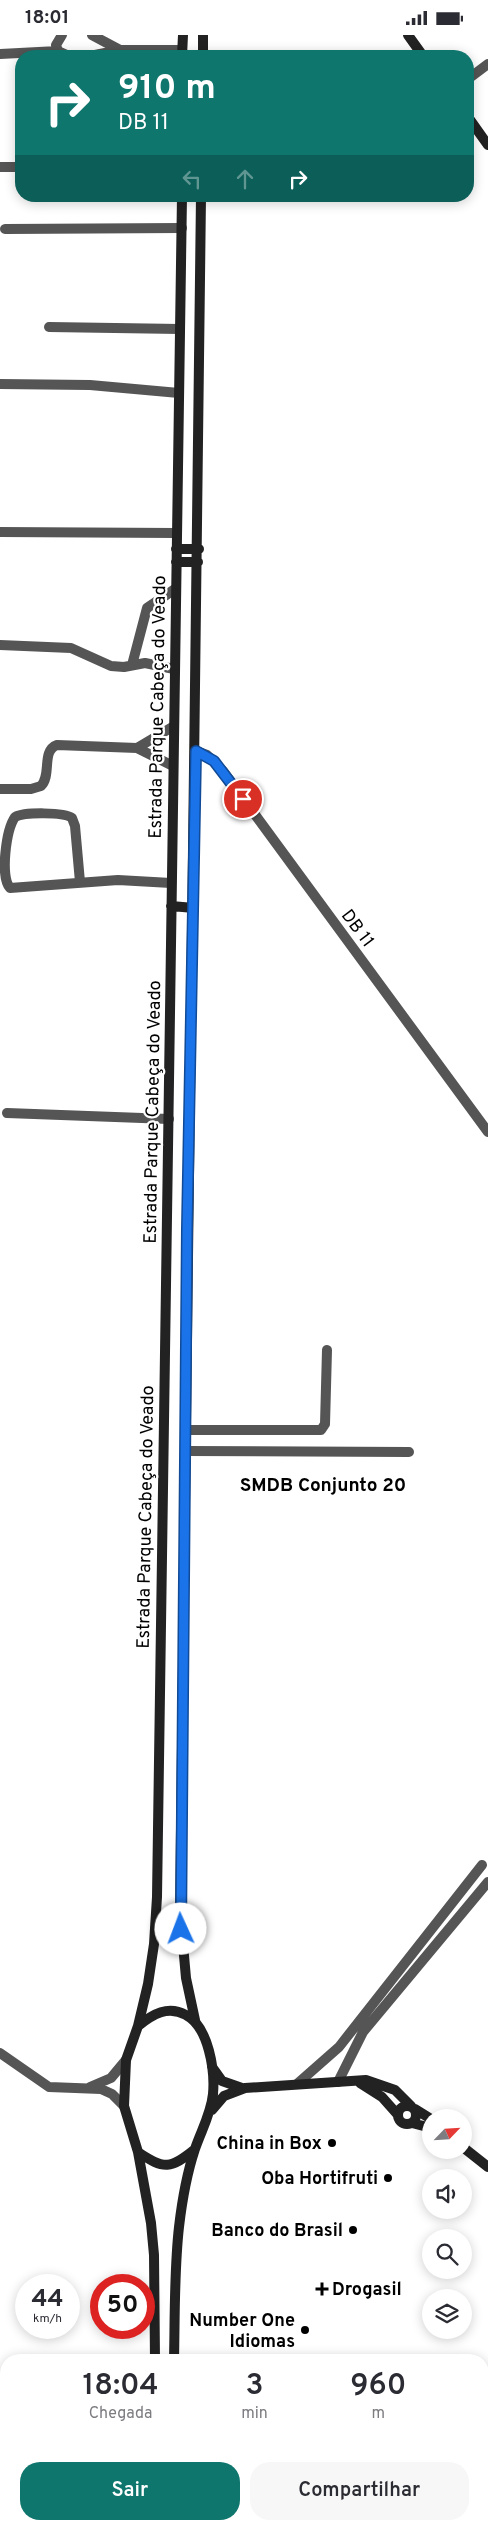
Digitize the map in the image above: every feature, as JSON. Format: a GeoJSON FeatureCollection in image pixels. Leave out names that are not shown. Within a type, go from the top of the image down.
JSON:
{"type":"FeatureCollection","features":[{"type":"Feature","properties":{"kind":"main road"},"geometry":{"type":"LineString","coordinates":[[182,50],[183,35]]}},
{"type":"Feature","properties":{"kind":"main road"},"geometry":{"type":"LineString","coordinates":[[203,35],[203,50]]}},
{"type":"Feature","properties":{"kind":"main road"},"geometry":{"type":"LineString","coordinates":[[408,35],[419,50]]}},
{"type":"Feature","properties":{"kind":"main road"},"geometry":{"type":"LineString","coordinates":[[474,125],[488,145]]}},
{"type":"Feature","properties":{"kind":"main road","name":"Estrada Parque Cabeça do Veado"},"geometry":{"type":"LineString","coordinates":[[138,2026],[154,1943],[157,1897],[170,906],[182,202]]}},
{"type":"Feature","properties":{"kind":"main road","name":"Estrada Parque Cabeça do Veado"},"geometry":{"type":"LineString","coordinates":[[195,2020],[185,1970],[180,1911],[187,1229],[199,549],[201,202]]}},
{"type":"Feature","properties":{"kind":"main road"},"geometry":{"type":"LineString","coordinates":[[176,549],[199,549]]}},
{"type":"Feature","properties":{"kind":"main road"},"geometry":{"type":"LineString","coordinates":[[176,562],[198,562]]}},
{"type":"Feature","properties":{"kind":"main road"},"geometry":{"type":"LineString","coordinates":[[170,906],[194,908]]}},
{"type":"Feature","properties":{"kind":"main road"},"geometry":{"type":"LineString","coordinates":[[155,2354],[154,2255],[151,2223],[138,2152],[124,2106],[126,2060],[138,2026],[159,2012],[170,2010],[181,2012],[195,2020],[202,2033],[212,2066],[213,2095],[208,2115],[195,2149],[182,2208],[177,2245],[174,2354]]}},
{"type":"Feature","properties":{"kind":"main road"},"geometry":{"type":"LineString","coordinates":[[212,2066],[222,2081],[233,2086],[245,2088],[366,2080],[386,2085],[402,2096],[413,2108],[417,2115],[412,2123]]}},
{"type":"Feature","properties":{"kind":"main road"},"geometry":{"type":"LineString","coordinates":[[354,2081],[374,2090],[404,2123],[422,2126]]}},
{"type":"Feature","properties":{"kind":"main road"},"geometry":{"type":"LineString","coordinates":[[208,2115],[224,2096],[245,2088]]}},
{"type":"Feature","properties":{"kind":"main road"},"geometry":{"type":"LineString","coordinates":[[398,2115],[402,2107],[413,2108],[422,2114]]}},
{"type":"Feature","properties":{"kind":"main road"},"geometry":{"type":"LineString","coordinates":[[138,2152],[159,2165],[167,2166],[175,2164],[195,2149]]}},
{"type":"Feature","properties":{"kind":"main road"},"geometry":{"type":"LineString","coordinates":[[472,2154],[488,2167]]}},
{"type":"Feature","properties":{"kind":"street"},"geometry":{"type":"LineString","coordinates":[[58,50],[56,45],[62,35]]}},
{"type":"Feature","properties":{"kind":"street"},"geometry":{"type":"LineString","coordinates":[[92,35],[120,50]]}},
{"type":"Feature","properties":{"kind":"street"},"geometry":{"type":"LineString","coordinates":[[0,54],[15,53]]}},
{"type":"Feature","properties":{"kind":"street"},"geometry":{"type":"LineString","coordinates":[[474,74],[488,64]]}},
{"type":"Feature","properties":{"kind":"street"},"geometry":{"type":"LineString","coordinates":[[0,167],[15,167]]}},
{"type":"Feature","properties":{"kind":"street"},"geometry":{"type":"LineString","coordinates":[[4,229],[182,228]]}},
{"type":"Feature","properties":{"kind":"street"},"geometry":{"type":"LineString","coordinates":[[49,327],[180,329]]}},
{"type":"Feature","properties":{"kind":"street"},"geometry":{"type":"LineString","coordinates":[[0,384],[90,385],[179,393]]}},
{"type":"Feature","properties":{"kind":"street"},"geometry":{"type":"LineString","coordinates":[[0,532],[176,533]]}},
{"type":"Feature","properties":{"kind":"street"},"geometry":{"type":"LineString","coordinates":[[132,665],[147,607],[175,589]]}},
{"type":"Feature","properties":{"kind":"street"},"geometry":{"type":"LineString","coordinates":[[0,645],[70,648],[111,666],[151,663],[174,669]]}},
{"type":"Feature","properties":{"kind":"street"},"geometry":{"type":"LineString","coordinates":[[137,748],[174,726]]}},
{"type":"Feature","properties":{"kind":"street"},"geometry":{"type":"LineString","coordinates":[[0,789],[31,789],[41,786],[46,777],[48,753],[57,745],[137,748],[173,766]]}},
{"type":"Feature","properties":{"kind":"street","name":"DB 11"},"geometry":{"type":"LineString","coordinates":[[196,751],[206,755],[223,771],[488,1132]]}},
{"type":"Feature","properties":{"kind":"street"},"geometry":{"type":"LineString","coordinates":[[80,882],[72,818],[65,814],[25,814],[15,817],[10,827],[4,856],[3,874],[6,885],[15,889],[118,880],[171,883]]}},
{"type":"Feature","properties":{"kind":"street"},"geometry":{"type":"LineString","coordinates":[[7,1113],[168,1119]]}},
{"type":"Feature","properties":{"kind":"street"},"geometry":{"type":"LineString","coordinates":[[185,1430],[321,1430],[325,1424],[327,1350]]}},
{"type":"Feature","properties":{"kind":"street"},"geometry":{"type":"LineString","coordinates":[[185,1451],[409,1452]]}},
{"type":"Feature","properties":{"kind":"street"},"geometry":{"type":"LineString","coordinates":[[297,2084],[339,2047],[482,1865]]}},
{"type":"Feature","properties":{"kind":"street"},"geometry":{"type":"LineString","coordinates":[[338,2081],[363,2032],[486,1886]]}},
{"type":"Feature","properties":{"kind":"street"},"geometry":{"type":"LineString","coordinates":[[0,2053],[49,2087],[89,2087],[112,2094],[124,2106]]}},
{"type":"Feature","properties":{"kind":"street"},"geometry":{"type":"LineString","coordinates":[[89,2087],[111,2078],[126,2060]]}},
{"type":"Feature","properties":{"kind":"place","name":"China in Box"},"geometry":{"type":"Point","coordinates":[332,2143]}},
{"type":"Feature","properties":{"kind":"place","name":"Oba Hortifruti"},"geometry":{"type":"Point","coordinates":[388,2178]}},
{"type":"Feature","properties":{"kind":"place","name":"Banco do Brasil"},"geometry":{"type":"Point","coordinates":[353,2230]}},
{"type":"Feature","properties":{"kind":"place","name":"Drogasil"},"geometry":{"type":"Point","coordinates":[322,2289]}},
{"type":"Feature","properties":{"kind":"place","name":"Number One Idiomas"},"geometry":{"type":"Point","coordinates":[305,2330]}},
{"type":"Feature","properties":{"kind":"district","name":"SMDB Conjunto 20"},"geometry":{"type":"Point","coordinates":[323,1484]}},
{"type":"Feature","properties":{"kind":"route"},"geometry":{"type":"LineString","coordinates":[[181,1929],[187,1229],[196,751],[214,761],[243,799]]}}]}
